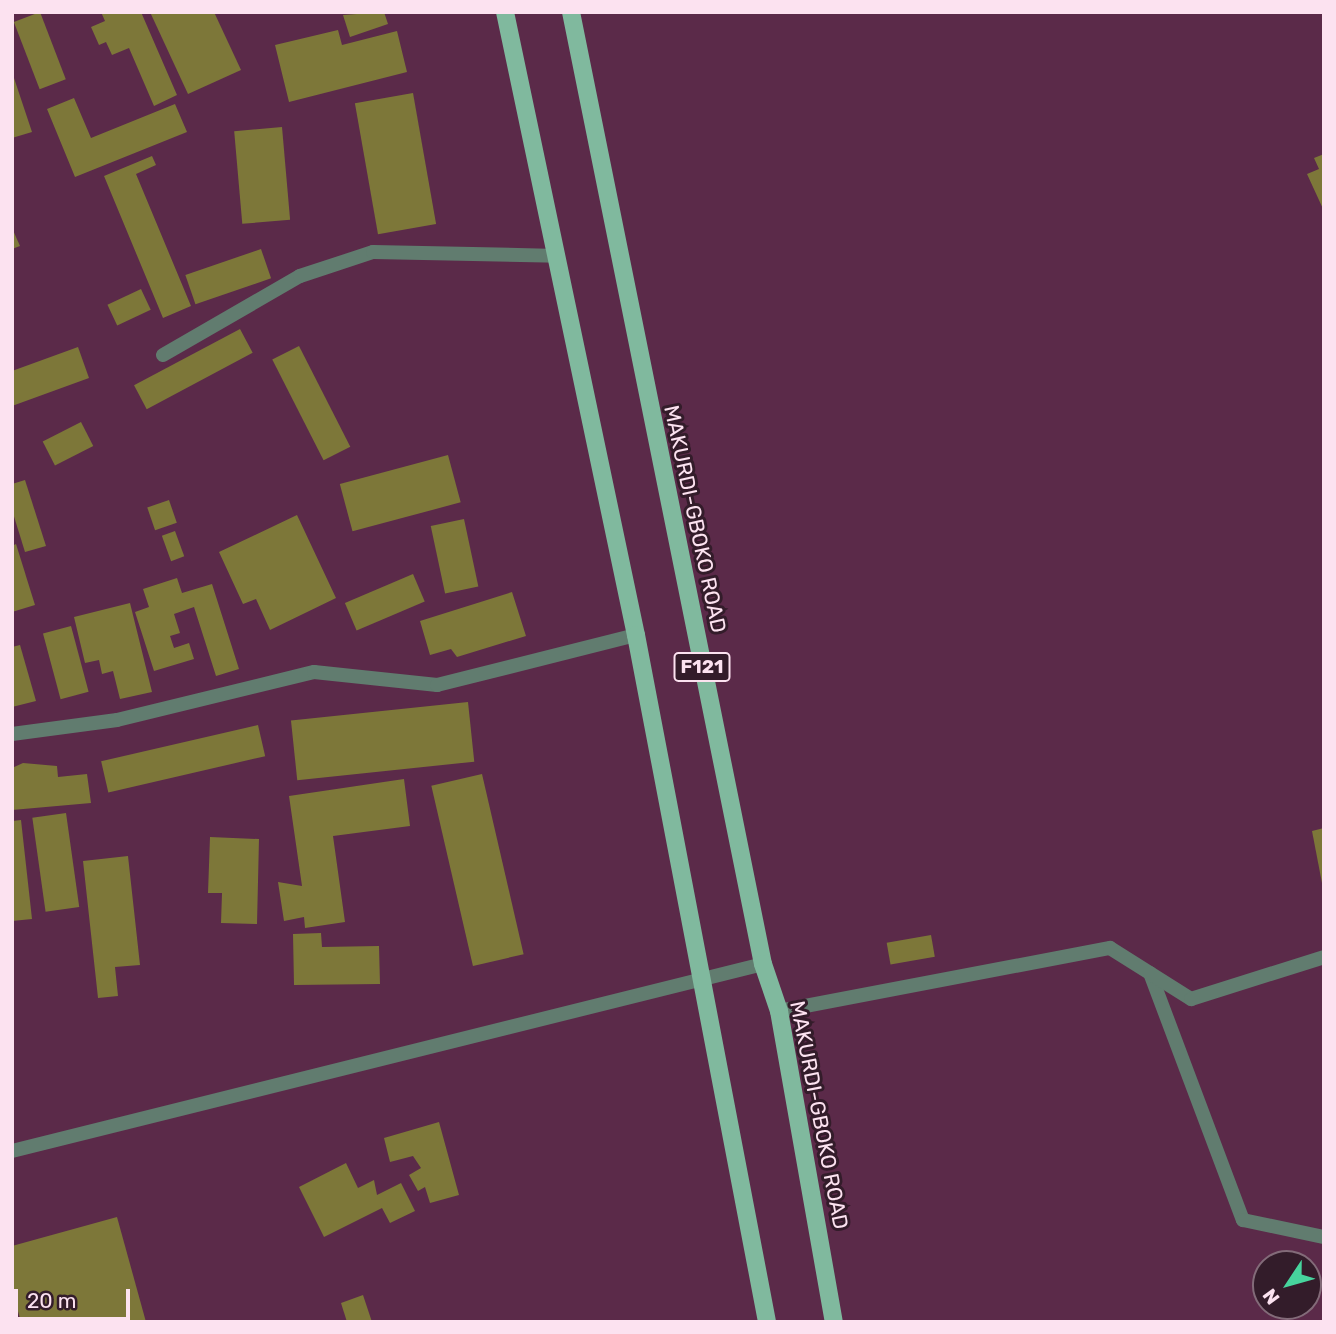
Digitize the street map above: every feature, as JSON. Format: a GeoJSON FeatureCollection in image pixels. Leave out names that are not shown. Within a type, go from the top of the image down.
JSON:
{"type":"FeatureCollection","features":[{"type":"Feature","properties":{"kind":"main road","name":"F121"},"geometry":{"type":"LineString","coordinates":[[505,12],[636,635],[697,976],[767,1322]]}},
{"type":"Feature","properties":{"kind":"main road","name":"MAKURDI-GBOKO ROAD"},"geometry":{"type":"LineString","coordinates":[[571,12],[763,964],[779,1011],[834,1322]]}},
{"type":"Feature","properties":{"kind":"street"},"geometry":{"type":"LineString","coordinates":[[163,355],[300,276],[373,252],[432,248],[558,256]]}},
{"type":"Feature","properties":{"kind":"street"},"geometry":{"type":"LineString","coordinates":[[12,734],[117,720],[314,672],[437,685],[636,635]]}},
{"type":"Feature","properties":{"kind":"street"},"geometry":{"type":"LineString","coordinates":[[779,1011],[1110,948],[1191,999],[1324,957]]}},
{"type":"Feature","properties":{"kind":"street"},"geometry":{"type":"LineString","coordinates":[[12,1151],[697,976],[763,964]]}},
{"type":"Feature","properties":{"kind":"street"},"geometry":{"type":"LineString","coordinates":[[1150,973],[1243,1220],[1324,1237]]}},
{"type":"Feature","properties":{"kind":"building"},"geometry":{"type":"Polygon","coordinates":[[[40,12],[66,79],[40,89],[14,22],[40,12]]]}},
{"type":"Feature","properties":{"kind":"building"},"geometry":{"type":"Polygon","coordinates":[[[101,12],[141,12],[177,95],[154,106],[129,48],[112,55],[106,42],[99,45],[91,27],[105,21],[101,12]]]}},
{"type":"Feature","properties":{"kind":"building"},"geometry":{"type":"Polygon","coordinates":[[[150,12],[214,12],[241,70],[188,94],[150,12]]]}},
{"type":"Feature","properties":{"kind":"building"},"geometry":{"type":"Polygon","coordinates":[[[384,12],[388,24],[350,37],[343,15],[384,12]]]}},
{"type":"Feature","properties":{"kind":"building"},"geometry":{"type":"Polygon","coordinates":[[[338,30],[342,45],[397,31],[407,72],[289,102],[275,45],[338,30]]]}},
{"type":"Feature","properties":{"kind":"building"},"geometry":{"type":"Polygon","coordinates":[[[12,72],[32,132],[12,138],[12,72]]]}},
{"type":"Feature","properties":{"kind":"building"},"geometry":{"type":"Polygon","coordinates":[[[413,93],[436,224],[378,234],[355,103],[413,93]]]}},
{"type":"Feature","properties":{"kind":"building"},"geometry":{"type":"Polygon","coordinates":[[[74,98],[91,138],[175,104],[187,132],[75,177],[47,109],[74,98]]]}},
{"type":"Feature","properties":{"kind":"building"},"geometry":{"type":"Polygon","coordinates":[[[282,127],[290,220],[242,224],[234,131],[282,127]]]}},
{"type":"Feature","properties":{"kind":"building"},"geometry":{"type":"Polygon","coordinates":[[[1324,154],[1324,211],[1307,174],[1319,169],[1314,158],[1324,154]]]}},
{"type":"Feature","properties":{"kind":"building"},"geometry":{"type":"Polygon","coordinates":[[[152,156],[156,165],[136,174],[191,306],[163,318],[104,176],[152,156]]]}},
{"type":"Feature","properties":{"kind":"building"},"geometry":{"type":"Polygon","coordinates":[[[12,228],[20,246],[12,249],[12,228]]]}},
{"type":"Feature","properties":{"kind":"building"},"geometry":{"type":"Polygon","coordinates":[[[261,249],[271,278],[195,304],[185,275],[261,249]]]}},
{"type":"Feature","properties":{"kind":"building"},"geometry":{"type":"Polygon","coordinates":[[[141,289],[151,310],[117,325],[107,305],[141,289]]]}},
{"type":"Feature","properties":{"kind":"building"},"geometry":{"type":"Polygon","coordinates":[[[240,329],[253,353],[147,409],[134,385],[240,329]]]}},
{"type":"Feature","properties":{"kind":"building"},"geometry":{"type":"Polygon","coordinates":[[[299,346],[350,447],[324,460],[272,360],[299,346]]]}},
{"type":"Feature","properties":{"kind":"building"},"geometry":{"type":"Polygon","coordinates":[[[78,347],[89,378],[12,406],[12,371],[78,347]]]}},
{"type":"Feature","properties":{"kind":"building"},"geometry":{"type":"Polygon","coordinates":[[[81,422],[93,446],[55,466],[43,442],[81,422]]]}},
{"type":"Feature","properties":{"kind":"building"},"geometry":{"type":"Polygon","coordinates":[[[448,455],[461,502],[352,531],[340,484],[448,455]]]}},
{"type":"Feature","properties":{"kind":"building"},"geometry":{"type":"Polygon","coordinates":[[[25,480],[46,546],[25,552],[12,510],[12,484],[25,480]]]}},
{"type":"Feature","properties":{"kind":"building"},"geometry":{"type":"Polygon","coordinates":[[[169,500],[177,523],[155,530],[147,507],[169,500]]]}},
{"type":"Feature","properties":{"kind":"building"},"geometry":{"type":"Polygon","coordinates":[[[297,515],[336,598],[270,630],[256,599],[243,604],[219,552],[297,515]]]}},
{"type":"Feature","properties":{"kind":"building"},"geometry":{"type":"Polygon","coordinates":[[[464,519],[478,586],[445,594],[431,526],[464,519]]]}},
{"type":"Feature","properties":{"kind":"building"},"geometry":{"type":"Polygon","coordinates":[[[175,531],[184,556],[171,561],[162,536],[175,531]]]}},
{"type":"Feature","properties":{"kind":"building"},"geometry":{"type":"Polygon","coordinates":[[[16,544],[35,605],[12,612],[12,546],[16,544]]]}},
{"type":"Feature","properties":{"kind":"building"},"geometry":{"type":"Polygon","coordinates":[[[413,574],[425,602],[357,631],[345,603],[413,574]]]}},
{"type":"Feature","properties":{"kind":"building"},"geometry":{"type":"Polygon","coordinates":[[[177,578],[182,593],[212,584],[239,669],[216,676],[194,607],[174,614],[180,633],[170,636],[174,648],[189,643],[194,659],[154,671],[135,612],[149,607],[143,589],[177,578]]]}},
{"type":"Feature","properties":{"kind":"building"},"geometry":{"type":"Polygon","coordinates":[[[512,592],[526,636],[457,657],[451,649],[430,655],[420,621],[512,592]]]}},
{"type":"Feature","properties":{"kind":"building"},"geometry":{"type":"Polygon","coordinates":[[[130,603],[152,692],[120,699],[113,671],[102,674],[99,660],[85,663],[74,617],[130,603]]]}},
{"type":"Feature","properties":{"kind":"building"},"geometry":{"type":"Polygon","coordinates":[[[71,626],[89,692],[61,699],[43,634],[71,626]]]}},
{"type":"Feature","properties":{"kind":"building"},"geometry":{"type":"Polygon","coordinates":[[[20,645],[36,701],[12,707],[12,647],[20,645]]]}},
{"type":"Feature","properties":{"kind":"building"},"geometry":{"type":"Polygon","coordinates":[[[468,702],[474,762],[297,780],[291,721],[468,702]]]}},
{"type":"Feature","properties":{"kind":"building"},"geometry":{"type":"Polygon","coordinates":[[[258,725],[265,756],[108,792],[101,761],[258,725]]]}},
{"type":"Feature","properties":{"kind":"building"},"geometry":{"type":"Polygon","coordinates":[[[23,763],[57,766],[58,777],[87,774],[91,803],[12,810],[12,768],[23,763]]]}},
{"type":"Feature","properties":{"kind":"building"},"geometry":{"type":"Polygon","coordinates":[[[482,774],[524,954],[473,966],[431,786],[482,774]]]}},
{"type":"Feature","properties":{"kind":"building"},"geometry":{"type":"Polygon","coordinates":[[[404,779],[410,826],[333,836],[345,922],[305,928],[304,917],[284,921],[278,882],[302,886],[289,796],[404,779]]]}},
{"type":"Feature","properties":{"kind":"building"},"geometry":{"type":"Polygon","coordinates":[[[66,813],[79,907],[46,912],[32,818],[66,813]]]}},
{"type":"Feature","properties":{"kind":"building"},"geometry":{"type":"Polygon","coordinates":[[[21,820],[32,919],[12,921],[12,821],[21,820]]]}},
{"type":"Feature","properties":{"kind":"building"},"geometry":{"type":"Polygon","coordinates":[[[1324,828],[1324,883],[1322,883],[1312,831],[1324,828]]]}},
{"type":"Feature","properties":{"kind":"building"},"geometry":{"type":"Polygon","coordinates":[[[210,837],[259,839],[257,924],[221,923],[222,893],[208,893],[210,837]]]}},
{"type":"Feature","properties":{"kind":"building"},"geometry":{"type":"Polygon","coordinates":[[[128,856],[140,965],[115,967],[118,996],[98,998],[83,861],[128,856]]]}},
{"type":"Feature","properties":{"kind":"building"},"geometry":{"type":"Polygon","coordinates":[[[321,933],[322,947],[379,946],[380,984],[294,985],[293,934],[321,933]]]}},
{"type":"Feature","properties":{"kind":"building"},"geometry":{"type":"Polygon","coordinates":[[[931,935],[935,957],[891,964],[887,943],[931,935]]]}},
{"type":"Feature","properties":{"kind":"building"},"geometry":{"type":"Polygon","coordinates":[[[439,1122],[459,1195],[430,1203],[425,1187],[418,1191],[409,1175],[421,1168],[413,1156],[390,1162],[384,1138],[439,1122]]]}},
{"type":"Feature","properties":{"kind":"building"},"geometry":{"type":"Polygon","coordinates":[[[346,1163],[358,1188],[374,1180],[377,1195],[401,1183],[415,1211],[390,1223],[382,1208],[324,1237],[299,1187],[346,1163]]]}},
{"type":"Feature","properties":{"kind":"building"},"geometry":{"type":"Polygon","coordinates":[[[117,1217],[146,1322],[21,1322],[12,1290],[12,1246],[117,1217]]]}},
{"type":"Feature","properties":{"kind":"building"},"geometry":{"type":"Polygon","coordinates":[[[363,1295],[372,1322],[347,1322],[341,1303],[363,1295]]]}}]}
